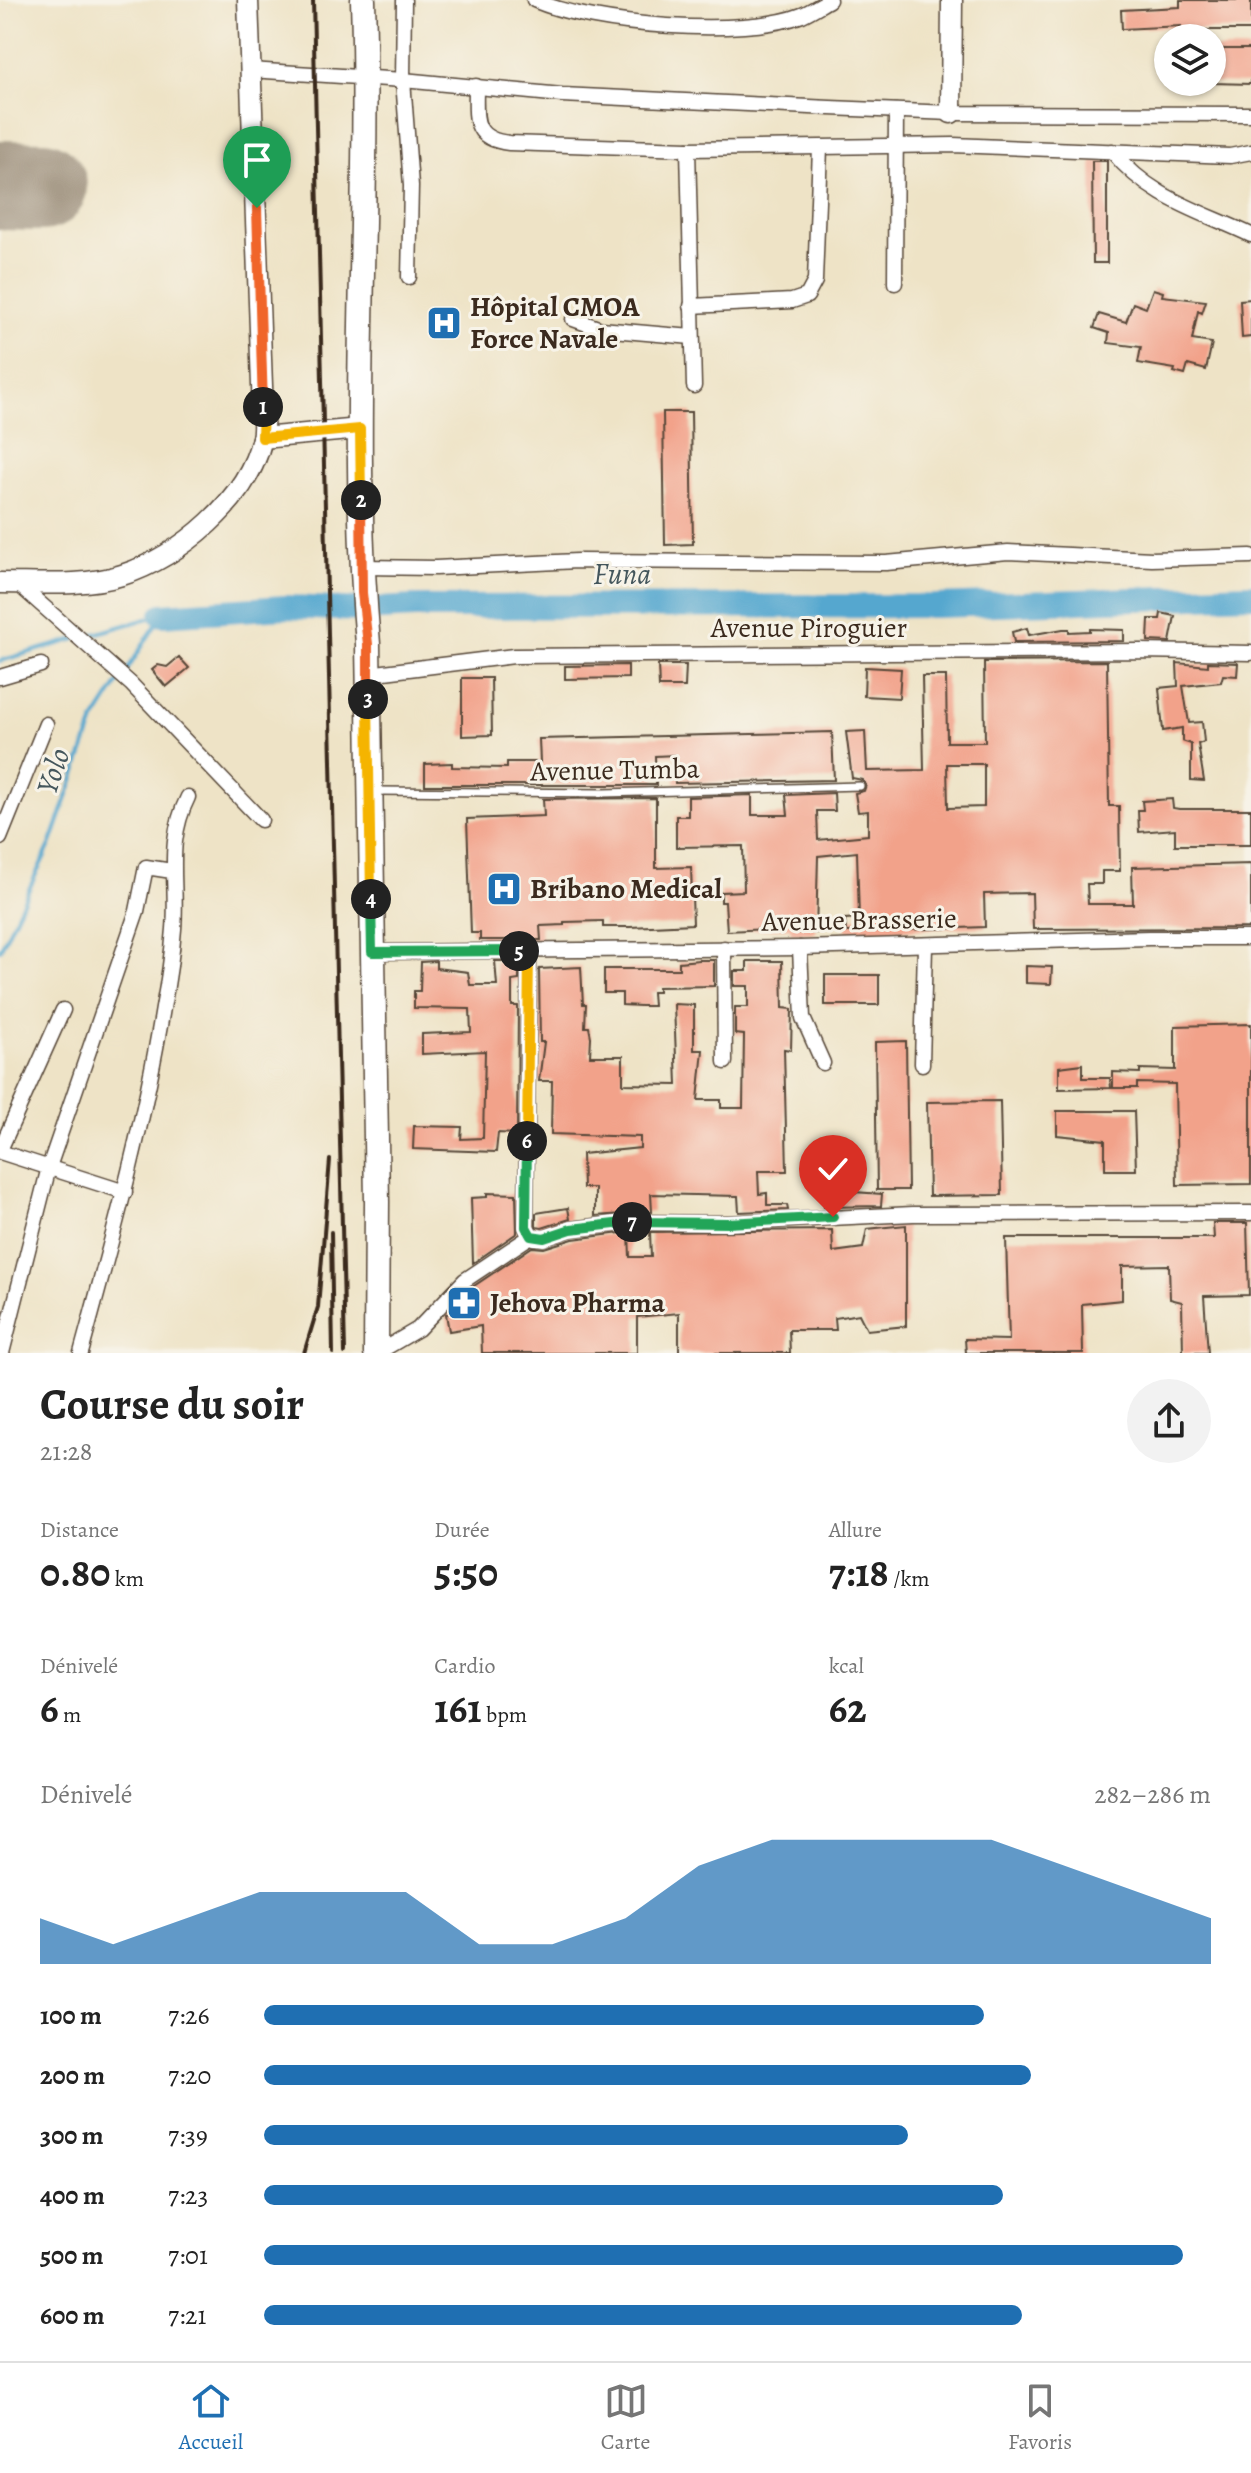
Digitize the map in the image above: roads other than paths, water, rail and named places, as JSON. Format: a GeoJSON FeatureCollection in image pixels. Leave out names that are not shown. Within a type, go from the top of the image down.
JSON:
{"type":"FeatureCollection","features":[{"type":"Feature","properties":{"kind":"main road"},"geometry":{"type":"LineString","coordinates":[[9,583],[90,581],[123,575],[169,554],[221,512],[253,461],[262,438],[261,306],[248,0]]}},
{"type":"Feature","properties":{"kind":"main road"},"geometry":{"type":"LineString","coordinates":[[363,0],[366,77],[360,429],[362,593],[368,644],[377,1202],[376,1353]]}},
{"type":"Feature","properties":{"kind":"main road"},"geometry":{"type":"LineString","coordinates":[[951,113],[952,0]]}},
{"type":"Feature","properties":{"kind":"main road"},"geometry":{"type":"LineString","coordinates":[[262,438],[360,429]]}},
{"type":"Feature","properties":{"kind":"street"},"geometry":{"type":"LineString","coordinates":[[404,0],[403,80],[411,186],[409,277]]}},
{"type":"Feature","properties":{"kind":"street"},"geometry":{"type":"LineString","coordinates":[[534,0],[553,9],[627,23],[745,26],[801,15],[829,0]]}},
{"type":"Feature","properties":{"kind":"street"},"geometry":{"type":"LineString","coordinates":[[250,70],[562,95],[896,111],[1251,114]]}},
{"type":"Feature","properties":{"kind":"street"},"geometry":{"type":"LineString","coordinates":[[476,86],[478,126],[493,140],[509,143],[688,149],[953,145],[1230,156],[1251,152]]}},
{"type":"Feature","properties":{"kind":"street"},"geometry":{"type":"LineString","coordinates":[[895,283],[896,111]]}},
{"type":"Feature","properties":{"kind":"street"},"geometry":{"type":"LineString","coordinates":[[691,306],[792,301],[807,296],[815,281],[820,148]]}},
{"type":"Feature","properties":{"kind":"street"},"geometry":{"type":"LineString","coordinates":[[688,149],[694,386]]}},
{"type":"Feature","properties":{"kind":"street"},"geometry":{"type":"LineString","coordinates":[[1112,151],[1129,173],[1171,201],[1251,235]]}},
{"type":"Feature","properties":{"kind":"street"},"geometry":{"type":"LineString","coordinates":[[573,319],[601,329],[692,337]]}},
{"type":"Feature","properties":{"kind":"street"},"geometry":{"type":"LineString","coordinates":[[363,567],[436,568],[590,561],[886,563],[1008,552],[1152,559],[1251,556]]}},
{"type":"Feature","properties":{"kind":"street"},"geometry":{"type":"LineString","coordinates":[[9,583],[74,633],[131,684],[261,820]]}},
{"type":"Feature","properties":{"kind":"street","name":"Avenue Piroguier"},"geometry":{"type":"LineString","coordinates":[[368,674],[514,656],[1140,651],[1251,653]]}},
{"type":"Feature","properties":{"kind":"street"},"geometry":{"type":"LineString","coordinates":[[0,677],[41,665]]}},
{"type":"Feature","properties":{"kind":"street"},"geometry":{"type":"LineString","coordinates":[[0,838],[46,724]]}},
{"type":"Feature","properties":{"kind":"street"},"geometry":{"type":"LineString","coordinates":[[81,1353],[125,1192],[150,1085],[175,927],[172,850],[180,812],[188,797]]}},
{"type":"Feature","properties":{"kind":"street"},"geometry":{"type":"LineString","coordinates":[[2,1353],[49,1167],[137,911],[146,867],[172,871]]}},
{"type":"Feature","properties":{"kind":"street","name":"Avenue Brasserie"},"geometry":{"type":"LineString","coordinates":[[372,952],[800,948],[1251,938]]}},
{"type":"Feature","properties":{"kind":"street"},"geometry":{"type":"LineString","coordinates":[[922,1064],[925,946]]}},
{"type":"Feature","properties":{"kind":"street"},"geometry":{"type":"LineString","coordinates":[[724,948],[725,1062]]}},
{"type":"Feature","properties":{"kind":"street"},"geometry":{"type":"LineString","coordinates":[[800,948],[803,1018],[823,1063]]}},
{"type":"Feature","properties":{"kind":"street"},"geometry":{"type":"LineString","coordinates":[[529,951],[526,1227],[531,1236]]}},
{"type":"Feature","properties":{"kind":"street"},"geometry":{"type":"LineString","coordinates":[[63,1010],[0,1151],[125,1192]]}},
{"type":"Feature","properties":{"kind":"street"},"geometry":{"type":"LineString","coordinates":[[376,1353],[418,1329],[465,1280],[531,1236],[544,1238],[571,1229],[629,1222],[728,1223],[913,1214],[1251,1213]]}},
{"type":"Feature","properties":{"kind":"lane","name":"Avenue Tumba"},"geometry":{"type":"LineString","coordinates":[[370,791],[556,794],[860,786]]}},
{"type":"Feature","properties":{"kind":"waterway","name":"Funa"},"geometry":{"type":"LineString","coordinates":[[162,615],[285,607],[365,610],[414,607],[936,606],[1251,595]]}},
{"type":"Feature","properties":{"kind":"waterway","name":"Funa"},"geometry":{"type":"LineString","coordinates":[[84,637],[160,615]]}},
{"type":"Feature","properties":{"kind":"waterway","name":"Yolo"},"geometry":{"type":"LineString","coordinates":[[126,672],[162,615]]}},
{"type":"Feature","properties":{"kind":"waterway","name":"Funa"},"geometry":{"type":"LineString","coordinates":[[0,661],[76,639]]}},
{"type":"Feature","properties":{"kind":"waterway","name":"Yolo"},"geometry":{"type":"LineString","coordinates":[[0,950],[51,843],[94,721],[121,679]]}},
{"type":"Feature","properties":{"kind":"railway"},"geometry":{"type":"LineString","coordinates":[[313,0],[345,1353]]}},
{"type":"Feature","properties":{"kind":"railway"},"geometry":{"type":"LineString","coordinates":[[304,1353],[318,1307],[330,1160]]}},
{"type":"Feature","properties":{"kind":"railway"},"geometry":{"type":"LineString","coordinates":[[331,1232],[333,1353]]}},
{"type":"Feature","properties":{"kind":"place","name":"Hôpital CMOA Force Navale"},"geometry":{"type":"Point","coordinates":[444,323]}},
{"type":"Feature","properties":{"kind":"place","name":"Bribano Medical"},"geometry":{"type":"Point","coordinates":[504,889]}},
{"type":"Feature","properties":{"kind":"place","name":"Jehova Pharma"},"geometry":{"type":"Point","coordinates":[464,1303]}}]}
